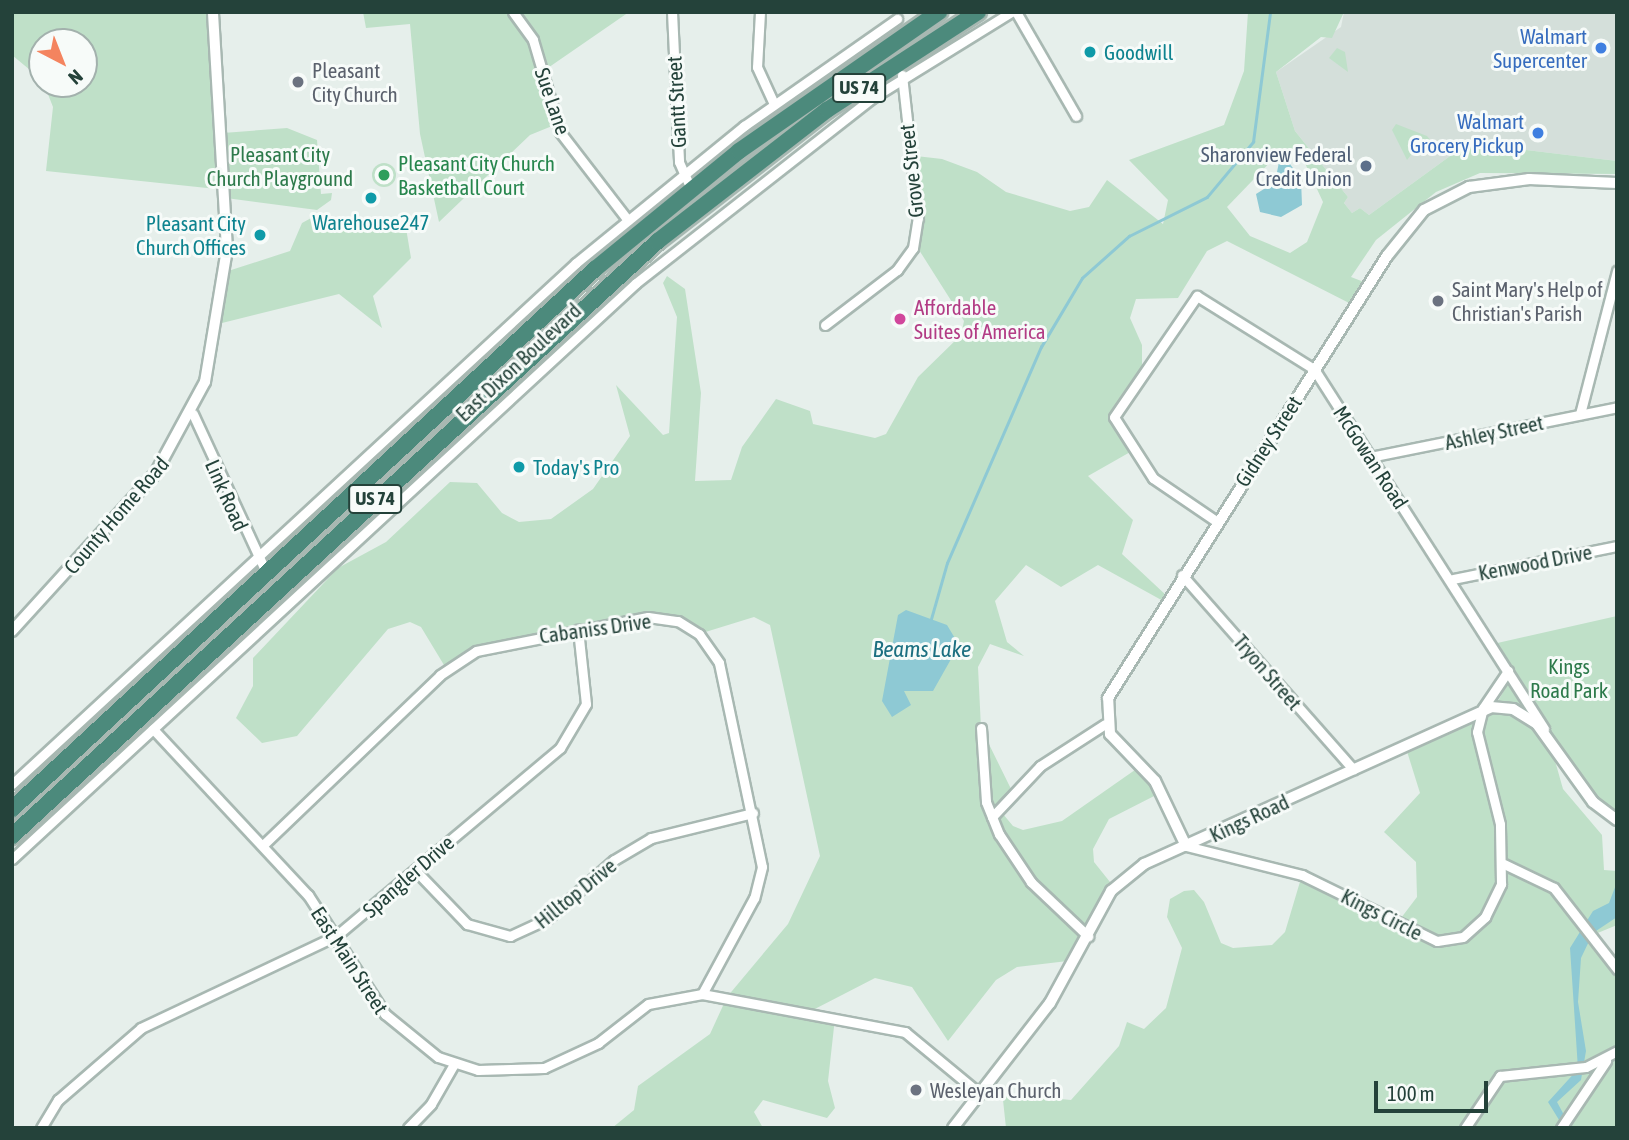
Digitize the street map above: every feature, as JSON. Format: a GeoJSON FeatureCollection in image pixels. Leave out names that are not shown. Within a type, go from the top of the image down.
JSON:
{"type":"FeatureCollection","features":[{"type":"Feature","properties":{"kind":"highway","name":"East Dixon Boulevard"},"geometry":{"type":"LineString","coordinates":[[12,808],[151,683],[595,269],[691,189],[898,38],[939,12]]}},
{"type":"Feature","properties":{"kind":"highway"},"geometry":{"type":"LineString","coordinates":[[902,60],[913,43],[955,12]]}},
{"type":"Feature","properties":{"kind":"highway","name":"East Dixon Boulevard"},"geometry":{"type":"LineString","coordinates":[[12,836],[84,782],[428,450],[657,241],[827,110],[978,12]]}},
{"type":"Feature","properties":{"kind":"highway"},"geometry":{"type":"LineString","coordinates":[[827,110],[892,53],[898,38]]}},
{"type":"Feature","properties":{"kind":"highway"},"geometry":{"type":"LineString","coordinates":[[512,372],[510,362],[579,295],[595,269]]}},
{"type":"Feature","properties":{"kind":"highway"},"geometry":{"type":"LineString","coordinates":[[428,450],[438,428],[495,375],[491,365]]}},
{"type":"Feature","properties":{"kind":"highway"},"geometry":{"type":"LineString","coordinates":[[84,782],[78,762],[129,714],[151,683]]}},
{"type":"Feature","properties":{"kind":"highway"},"geometry":{"type":"LineString","coordinates":[[12,823],[57,781],[57,768]]}},
{"type":"Feature","properties":{"kind":"street","name":"County Home Road"},"geometry":{"type":"LineString","coordinates":[[12,631],[155,474],[192,414],[212,354],[227,249],[213,12]]}},
{"type":"Feature","properties":{"kind":"street","name":"Sue Lane"},"geometry":{"type":"LineString","coordinates":[[513,12],[533,40],[561,132],[627,219]]}},
{"type":"Feature","properties":{"kind":"street","name":"Gantt Street"},"geometry":{"type":"LineString","coordinates":[[672,12],[681,176],[691,189]]}},
{"type":"Feature","properties":{"kind":"street"},"geometry":{"type":"LineString","coordinates":[[760,12],[757,67],[774,104]]}},
{"type":"Feature","properties":{"kind":"street","name":"East Dixon Boulevard"},"geometry":{"type":"LineString","coordinates":[[12,859],[84,782],[153,729],[523,386],[685,241],[902,79],[1014,12]]}},
{"type":"Feature","properties":{"kind":"street"},"geometry":{"type":"LineString","coordinates":[[1014,12],[1076,116]]}},
{"type":"Feature","properties":{"kind":"street","name":"East Dixon Boulevard"},"geometry":{"type":"LineString","coordinates":[[12,784],[627,219],[774,104],[897,16]]}},
{"type":"Feature","properties":{"kind":"street"},"geometry":{"type":"LineString","coordinates":[[897,16],[898,38]]}},
{"type":"Feature","properties":{"kind":"street","name":"Grove Street"},"geometry":{"type":"LineString","coordinates":[[825,325],[897,270],[913,248],[918,218],[902,60]]}},
{"type":"Feature","properties":{"kind":"street","name":"Gidney Street"},"geometry":{"type":"LineString","coordinates":[[1105,724],[1112,689],[1216,521],[1400,237],[1432,204],[1506,180],[1617,183]]}},
{"type":"Feature","properties":{"kind":"street"},"geometry":{"type":"LineString","coordinates":[[1580,414],[1617,271]]}},
{"type":"Feature","properties":{"kind":"street","name":"McGowan Road"},"geometry":{"type":"LineString","coordinates":[[1216,521],[1153,478],[1114,417],[1188,301],[1199,296],[1212,301],[1314,369],[1452,579],[1547,733]]}},
{"type":"Feature","properties":{"kind":"street","name":"East Dixon Boulevard"},"geometry":{"type":"LineString","coordinates":[[480,352],[491,365]]}},
{"type":"Feature","properties":{"kind":"street"},"geometry":{"type":"LineString","coordinates":[[512,372],[523,386]]}},
{"type":"Feature","properties":{"kind":"street","name":"Ashley Street"},"geometry":{"type":"LineString","coordinates":[[1370,457],[1617,407]]}},
{"type":"Feature","properties":{"kind":"street","name":"Link Road"},"geometry":{"type":"LineString","coordinates":[[192,414],[256,559],[267,574]]}},
{"type":"Feature","properties":{"kind":"street","name":"Kenwood Drive"},"geometry":{"type":"LineString","coordinates":[[1452,579],[1617,546]]}},
{"type":"Feature","properties":{"kind":"street","name":"Tryon Street"},"geometry":{"type":"LineString","coordinates":[[1182,575],[1353,769]]}},
{"type":"Feature","properties":{"kind":"street","name":"Cabaniss Drive"},"geometry":{"type":"LineString","coordinates":[[263,845],[453,665],[493,645],[648,617],[678,621],[699,634],[719,663],[762,867],[758,887],[702,994]]}},
{"type":"Feature","properties":{"kind":"street","name":"Spangler Drive"},"geometry":{"type":"LineString","coordinates":[[41,1128],[58,1100],[160,1016],[336,936],[416,871],[572,736],[587,686],[578,629]]}},
{"type":"Feature","properties":{"kind":"street"},"geometry":{"type":"LineString","coordinates":[[1508,671],[1483,708],[1478,740],[1504,864],[1554,888],[1577,922],[1617,969]]}},
{"type":"Feature","properties":{"kind":"street"},"geometry":{"type":"LineString","coordinates":[[1483,708],[1517,711],[1547,733],[1585,792],[1617,820]]}},
{"type":"Feature","properties":{"kind":"street","name":"Kings Road"},"geometry":{"type":"LineString","coordinates":[[953,1128],[1050,1003],[1119,882],[1186,846],[1483,708]]}},
{"type":"Feature","properties":{"kind":"street"},"geometry":{"type":"LineString","coordinates":[[992,817],[1040,766],[1105,724],[1155,781],[1186,846]]}},
{"type":"Feature","properties":{"kind":"street"},"geometry":{"type":"LineString","coordinates":[[981,728],[992,817],[1031,882],[1088,936]]}},
{"type":"Feature","properties":{"kind":"street","name":"East Main Street"},"geometry":{"type":"LineString","coordinates":[[153,729],[263,845],[336,936],[385,1014],[426,1051],[454,1064],[496,1071],[544,1068],[598,1043],[648,1004],[702,994],[905,1032],[980,1094]]}},
{"type":"Feature","properties":{"kind":"street"},"geometry":{"type":"LineString","coordinates":[[45,754],[57,768]]}},
{"type":"Feature","properties":{"kind":"street","name":"Hilltop Drive"},"geometry":{"type":"LineString","coordinates":[[416,871],[467,924],[510,936],[547,919],[614,860],[651,838],[752,813]]}},
{"type":"Feature","properties":{"kind":"street","name":"Kings Circle"},"geometry":{"type":"LineString","coordinates":[[1186,846],[1302,875],[1422,935],[1451,942],[1485,917],[1504,864]]}},
{"type":"Feature","properties":{"kind":"street"},"geometry":{"type":"LineString","coordinates":[[1561,1128],[1606,1061],[1617,1051]]}},
{"type":"Feature","properties":{"kind":"street"},"geometry":{"type":"LineString","coordinates":[[1465,1128],[1500,1076],[1586,1067],[1606,1061]]}},
{"type":"Feature","properties":{"kind":"street"},"geometry":{"type":"LineString","coordinates":[[408,1128],[431,1104],[454,1064]]}},
{"type":"Feature","properties":{"kind":"shaded area"},"geometry":{"type":"Polygon","coordinates":[[[1344,12],[1617,12],[1617,161],[1468,143],[1369,215],[1360,208],[1352,213],[1344,203],[1348,197],[1295,131],[1276,72],[1341,27],[1344,12]]]}},
{"type":"Feature","properties":{"kind":"green space","name":"Pleasant City Church Playground"},"geometry":{"type":"Polygon","coordinates":[[[12,12],[213,12],[223,133],[287,128],[317,140],[321,194],[332,193],[331,200],[317,210],[226,198],[226,190],[46,171],[53,107],[49,98],[98,98],[98,28],[28,28],[28,68],[12,55],[12,12]]]}},
{"type":"Feature","properties":{"kind":"green space"},"geometry":{"type":"Polygon","coordinates":[[[363,12],[629,12],[542,72],[557,124],[530,135],[439,222],[420,134],[410,24],[366,28],[363,12]]]}},
{"type":"Feature","properties":{"kind":"green space"},"geometry":{"type":"Polygon","coordinates":[[[1248,12],[1344,12],[1332,38],[1321,37],[1276,72],[1295,131],[1348,197],[1344,203],[1352,213],[1360,208],[1369,215],[1468,143],[1617,161],[1617,174],[1480,173],[1436,192],[1376,240],[1351,277],[1369,284],[1355,306],[1227,241],[1207,251],[1178,298],[1136,299],[1130,318],[1142,345],[1142,370],[1115,410],[1132,451],[1088,476],[1133,520],[1122,554],[1168,597],[1165,602],[1098,565],[1061,587],[1026,565],[995,601],[1007,642],[1024,656],[990,644],[978,667],[981,728],[1012,791],[998,808],[1013,826],[1023,830],[1062,821],[1142,765],[1162,792],[1109,819],[1093,849],[1094,862],[1114,887],[1076,960],[1017,967],[996,980],[948,1041],[912,987],[875,978],[809,1012],[835,1018],[828,1081],[835,1108],[827,1118],[763,1100],[754,1112],[763,1128],[612,1128],[634,1110],[638,1086],[710,1034],[727,997],[788,924],[820,856],[770,625],[754,617],[699,634],[661,618],[506,641],[447,670],[421,627],[410,622],[388,629],[297,736],[262,743],[236,718],[253,686],[253,658],[338,568],[386,542],[450,482],[477,483],[502,513],[519,522],[551,519],[593,489],[630,436],[616,385],[663,435],[669,433],[677,317],[663,283],[667,276],[685,289],[701,393],[695,481],[731,480],[742,447],[776,399],[810,411],[813,424],[875,438],[886,434],[918,377],[961,335],[964,321],[914,242],[908,163],[916,156],[942,159],[977,172],[1006,192],[1070,211],[1089,207],[1107,180],[1163,224],[1168,200],[1129,160],[1224,125],[1244,71],[1248,12]],[[1282,150],[1227,207],[1250,236],[1290,253],[1307,242],[1323,202],[1304,161],[1282,150]]]}},
{"type":"Feature","properties":{"kind":"green space"},"geometry":{"type":"Polygon","coordinates":[[[1337,48],[1345,52],[1348,72],[1329,58],[1337,48]]]}},
{"type":"Feature","properties":{"kind":"green space"},"geometry":{"type":"Polygon","coordinates":[[[1396,124],[1427,136],[1432,142],[1422,141],[1407,160],[1392,130],[1396,124]]]}},
{"type":"Feature","properties":{"kind":"green space","name":"Pleasant City Church Basketball Court"},"geometry":{"type":"Polygon","coordinates":[[[384,163],[393,166],[396,175],[393,184],[384,187],[375,184],[372,175],[375,166],[384,163]]]}},
{"type":"Feature","properties":{"kind":"green space"},"geometry":{"type":"Polygon","coordinates":[[[313,217],[357,229],[390,223],[406,228],[411,258],[373,296],[382,328],[339,294],[218,324],[225,272],[290,251],[302,223],[313,217]]]}},
{"type":"Feature","properties":{"kind":"green space","name":"Kings Road Park"},"geometry":{"type":"Polygon","coordinates":[[[1617,616],[1617,820],[1603,811],[1548,736],[1563,789],[1602,835],[1604,870],[1617,871],[1617,925],[1588,937],[1617,970],[1617,1128],[1006,1128],[1003,1100],[1009,1094],[1071,1100],[1119,1046],[1127,1022],[1144,1029],[1166,1008],[1182,948],[1167,917],[1170,899],[1184,891],[1194,890],[1204,902],[1221,943],[1233,948],[1272,945],[1285,932],[1302,875],[1398,922],[1417,897],[1416,862],[1384,832],[1420,793],[1405,745],[1499,707],[1545,730],[1493,644],[1617,616]]]}},
{"type":"Feature","properties":{"kind":"green space"},"geometry":{"type":"Polygon","coordinates":[[[1510,680],[1529,709],[1498,701],[1510,680]]]}},
{"type":"Feature","properties":{"kind":"water"},"geometry":{"type":"Polygon","coordinates":[[[1287,160],[1301,179],[1302,205],[1281,217],[1260,212],[1256,194],[1275,182],[1279,162],[1287,160]]]}},
{"type":"Feature","properties":{"kind":"water","name":"Beams Lake"},"geometry":{"type":"Polygon","coordinates":[[[906,610],[947,625],[959,645],[933,691],[904,691],[911,705],[892,717],[882,701],[898,615],[906,610]]]}},
{"type":"Feature","properties":{"kind":"water"},"geometry":{"type":"Polygon","coordinates":[[[1617,882],[1617,917],[1593,933],[1581,958],[1578,1002],[1586,1051],[1581,1080],[1557,1102],[1571,1128],[1564,1128],[1548,1102],[1578,1069],[1570,948],[1593,911],[1609,903],[1617,882]]]}},
{"type":"Feature","properties":{"kind":"waterway"},"geometry":{"type":"LineString","coordinates":[[931,619],[947,563],[1041,347],[1082,278],[1129,236],[1207,197],[1253,142],[1270,12]]}},
{"type":"Feature","properties":{"kind":"place","name":"Walmart Supercenter"},"geometry":{"type":"Point","coordinates":[1601,48]}},
{"type":"Feature","properties":{"kind":"place","name":"Goodwill"},"geometry":{"type":"Point","coordinates":[1090,52]}},
{"type":"Feature","properties":{"kind":"place","name":"Pleasant City Church"},"geometry":{"type":"Point","coordinates":[298,82]}},
{"type":"Feature","properties":{"kind":"place","name":"Walmart Grocery Pickup"},"geometry":{"type":"Point","coordinates":[1538,133]}},
{"type":"Feature","properties":{"kind":"place","name":"Sharonview Federal Credit Union"},"geometry":{"type":"Point","coordinates":[1366,166]}},
{"type":"Feature","properties":{"kind":"place","name":"Pleasant City Church Basketball Court"},"geometry":{"type":"Point","coordinates":[384,175]}},
{"type":"Feature","properties":{"kind":"place","name":"Warehouse247"},"geometry":{"type":"Point","coordinates":[371,198]}},
{"type":"Feature","properties":{"kind":"place","name":"Pleasant City Church Offices"},"geometry":{"type":"Point","coordinates":[260,235]}},
{"type":"Feature","properties":{"kind":"place","name":"Saint Mary's Help of Christian's Parish"},"geometry":{"type":"Point","coordinates":[1438,301]}},
{"type":"Feature","properties":{"kind":"place","name":"Affordable Suites of America"},"geometry":{"type":"Point","coordinates":[900,319]}},
{"type":"Feature","properties":{"kind":"place","name":"Today's Pro"},"geometry":{"type":"Point","coordinates":[519,467]}},
{"type":"Feature","properties":{"kind":"place","name":"Wesleyan Church"},"geometry":{"type":"Point","coordinates":[916,1090]}}]}
